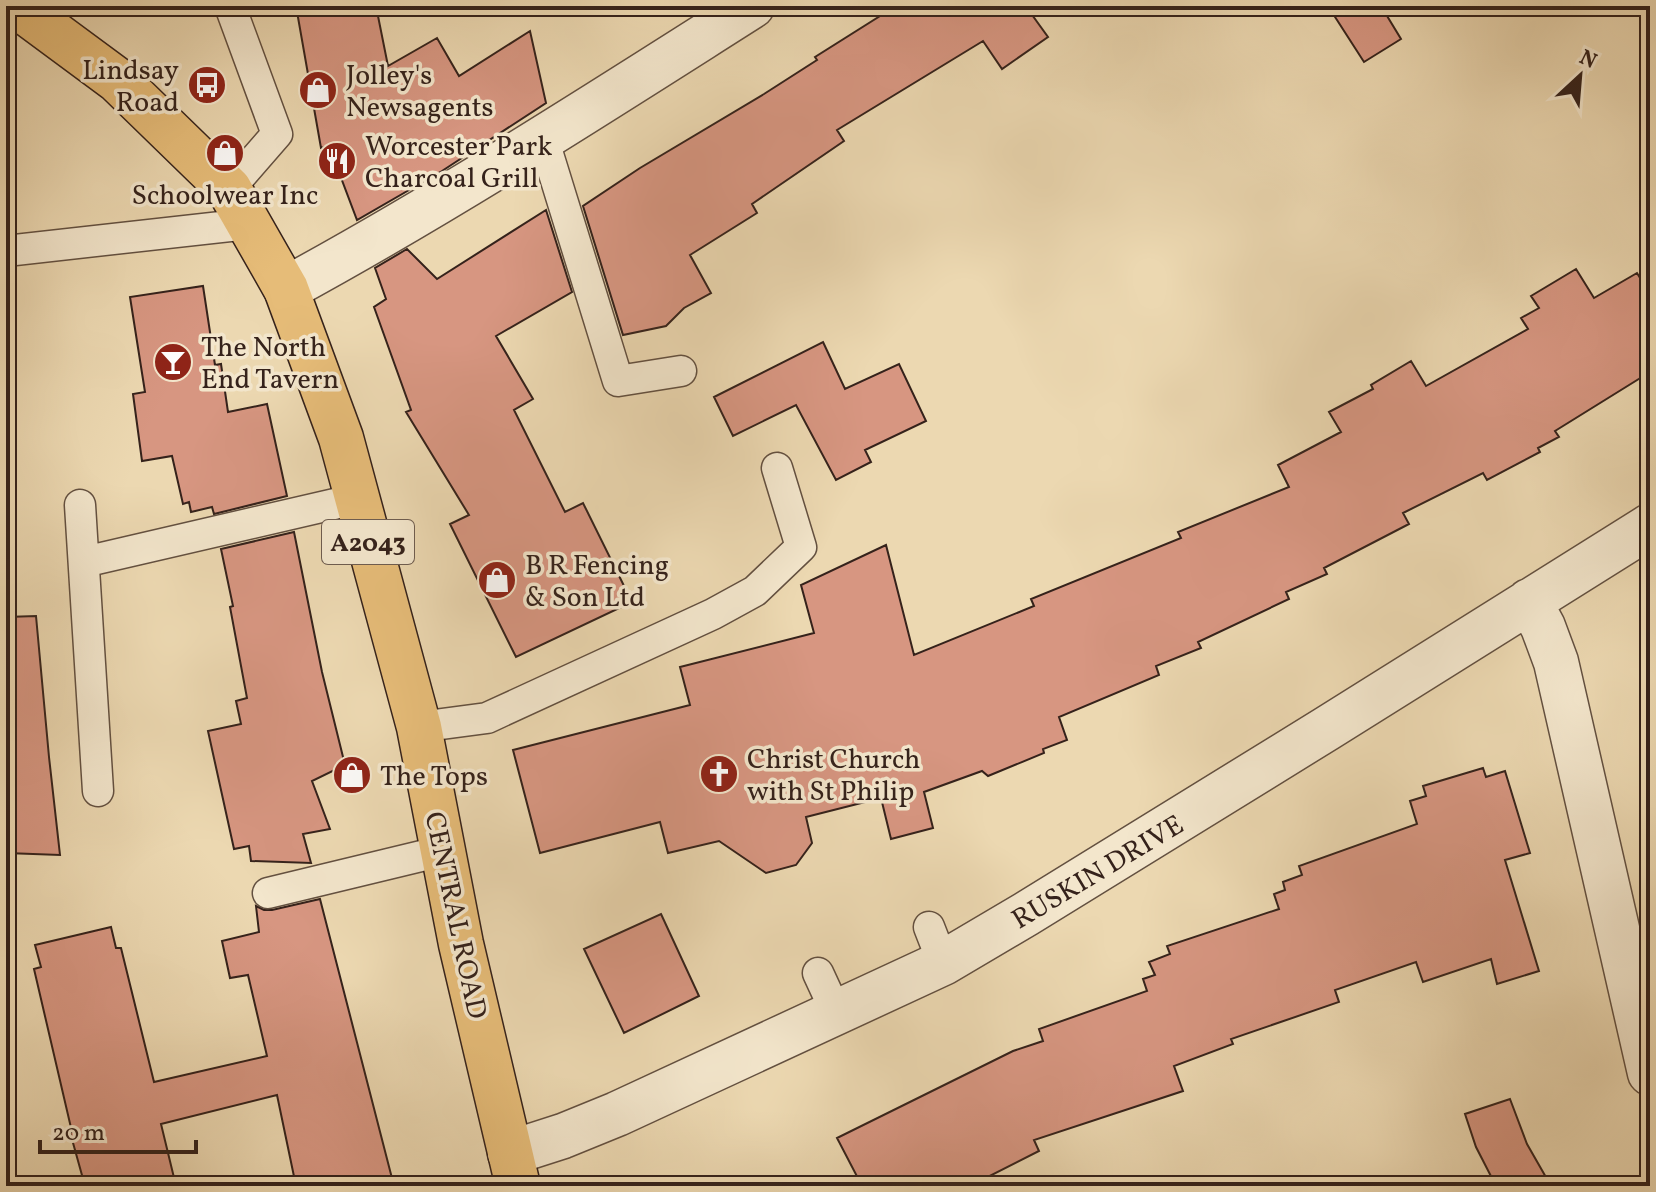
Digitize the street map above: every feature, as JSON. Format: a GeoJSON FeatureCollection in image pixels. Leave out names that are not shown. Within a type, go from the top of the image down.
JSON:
{"type":"FeatureCollection","features":[{"type":"Feature","properties":{"kind":"main road","name":"CENTRAL ROAD"},"geometry":{"type":"LineString","coordinates":[[17,6],[117,80],[239,207],[286,289],[341,438],[419,727],[442,851],[514,1170]]}},
{"type":"Feature","properties":{"kind":"street"},"geometry":{"type":"LineString","coordinates":[[286,289],[356,251],[543,138],[752,6]]}},
{"type":"Feature","properties":{"kind":"street","name":"RUSKIN DRIVE"},"geometry":{"type":"LineString","coordinates":[[514,1170],[563,1136],[836,1012],[936,945],[1040,906],[1650,526]]}},
{"type":"Feature","properties":{"kind":"street"},"geometry":{"type":"LineString","coordinates":[[1529,601],[1556,662],[1650,1073]]}},
{"type":"Feature","properties":{"kind":"lane"},"geometry":{"type":"LineString","coordinates":[[6,251],[239,207],[277,134],[230,6]]}},
{"type":"Feature","properties":{"kind":"lane"},"geometry":{"type":"LineString","coordinates":[[543,138],[618,381],[681,371]]}},
{"type":"Feature","properties":{"kind":"lane"},"geometry":{"type":"LineString","coordinates":[[419,727],[487,718],[713,614],[755,591],[801,547],[777,468]]}},
{"type":"Feature","properties":{"kind":"lane"},"geometry":{"type":"LineString","coordinates":[[84,562],[356,499]]}},
{"type":"Feature","properties":{"kind":"lane"},"geometry":{"type":"LineString","coordinates":[[80,505],[98,791]]}},
{"type":"Feature","properties":{"kind":"lane"},"geometry":{"type":"LineString","coordinates":[[268,893],[442,851]]}},
{"type":"Feature","properties":{"kind":"lane"},"geometry":{"type":"LineString","coordinates":[[818,973],[836,1012]]}},
{"type":"Feature","properties":{"kind":"building"},"geometry":{"type":"Polygon","coordinates":[[[296,6],[376,6],[388,66],[437,38],[459,76],[530,31],[546,103],[442,171],[357,220],[329,146],[321,148],[296,6]]]}},
{"type":"Feature","properties":{"kind":"building"},"geometry":{"type":"Polygon","coordinates":[[[896,6],[1039,6],[1030,12],[1048,37],[1002,69],[983,41],[837,130],[844,141],[752,204],[757,213],[690,255],[711,293],[684,308],[666,326],[623,335],[583,206],[764,94],[817,60],[815,57],[896,6]]]}},
{"type":"Feature","properties":{"kind":"building"},"geometry":{"type":"Polygon","coordinates":[[[1328,6],[1381,6],[1401,39],[1364,62],[1328,6]]]}},
{"type":"Feature","properties":{"kind":"building"},"geometry":{"type":"Polygon","coordinates":[[[546,210],[572,292],[496,336],[533,399],[514,410],[565,512],[583,503],[632,602],[516,657],[450,524],[469,515],[406,412],[411,410],[374,307],[386,299],[375,268],[407,249],[437,279],[546,210]]]}},
{"type":"Feature","properties":{"kind":"building"},"geometry":{"type":"Polygon","coordinates":[[[1576,269],[1594,298],[1637,273],[1650,294],[1650,372],[1555,431],[1559,437],[1538,448],[1540,452],[1487,480],[1483,473],[1403,513],[1409,524],[1324,568],[1327,574],[1286,592],[1289,599],[1198,642],[1201,648],[1156,666],[1159,675],[1059,717],[1067,740],[988,776],[982,771],[924,792],[933,828],[891,839],[881,798],[806,817],[812,843],[796,865],[766,873],[719,841],[668,853],[660,822],[540,853],[513,750],[690,705],[680,667],[814,633],[801,585],[886,545],[914,655],[1034,606],[1031,599],[1181,538],[1178,532],[1289,487],[1278,465],[1341,432],[1329,412],[1373,389],[1371,385],[1411,361],[1426,386],[1528,329],[1521,318],[1539,308],[1531,296],[1576,269]]]}},
{"type":"Feature","properties":{"kind":"building"},"geometry":{"type":"Polygon","coordinates":[[[203,286],[215,365],[221,364],[228,412],[267,404],[287,496],[214,514],[212,507],[191,512],[189,502],[183,504],[172,456],[142,461],[133,394],[145,392],[130,297],[203,286]]]}},
{"type":"Feature","properties":{"kind":"building"},"geometry":{"type":"Polygon","coordinates":[[[823,342],[845,389],[899,364],[926,421],[865,450],[871,462],[836,480],[796,405],[733,436],[714,397],[823,342]]]}},
{"type":"Feature","properties":{"kind":"building"},"geometry":{"type":"Polygon","coordinates":[[[294,532],[322,672],[345,765],[312,781],[330,829],[303,834],[311,863],[251,861],[249,846],[234,849],[208,731],[241,724],[236,701],[247,698],[221,549],[294,532]]]}},
{"type":"Feature","properties":{"kind":"building"},"geometry":{"type":"Polygon","coordinates":[[[36,616],[60,855],[6,853],[6,617],[36,616]]]}},
{"type":"Feature","properties":{"kind":"building"},"geometry":{"type":"Polygon","coordinates":[[[1483,768],[1486,777],[1505,771],[1530,853],[1505,860],[1539,971],[1497,984],[1491,959],[1423,982],[1416,962],[1335,990],[1339,1002],[1231,1039],[1233,1044],[1174,1066],[1183,1091],[1034,1140],[1039,1151],[970,1186],[862,1186],[837,1138],[1013,1051],[1043,1041],[1039,1029],[1147,991],[1143,979],[1155,975],[1149,962],[1170,954],[1167,946],[1279,909],[1274,894],[1285,890],[1283,882],[1302,875],[1299,866],[1417,824],[1410,801],[1426,796],[1423,786],[1483,768]]]}},
{"type":"Feature","properties":{"kind":"building"},"geometry":{"type":"Polygon","coordinates":[[[320,899],[394,1186],[296,1186],[277,1095],[161,1124],[176,1186],[85,1186],[34,969],[41,967],[35,945],[111,927],[116,948],[121,948],[154,1082],[267,1056],[248,975],[230,978],[222,941],[259,932],[256,906],[272,910],[320,899]]]}},
{"type":"Feature","properties":{"kind":"building"},"geometry":{"type":"Polygon","coordinates":[[[661,914],[699,996],[624,1033],[584,949],[661,914]]]}},
{"type":"Feature","properties":{"kind":"building"},"geometry":{"type":"Polygon","coordinates":[[[1510,1099],[1527,1144],[1551,1186],[1496,1186],[1476,1147],[1465,1114],[1510,1099]]]}},
{"type":"Feature","properties":{"kind":"place","name":"Lindsay Road"},"geometry":{"type":"Point","coordinates":[207,85]}},
{"type":"Feature","properties":{"kind":"place","name":"Jolley's Newsagents"},"geometry":{"type":"Point","coordinates":[318,90]}},
{"type":"Feature","properties":{"kind":"place","name":"Schoolwear Inc"},"geometry":{"type":"Point","coordinates":[225,153]}},
{"type":"Feature","properties":{"kind":"place","name":"Worcester Park Charcoal Grill"},"geometry":{"type":"Point","coordinates":[337,161]}},
{"type":"Feature","properties":{"kind":"place","name":"The North End Tavern"},"geometry":{"type":"Point","coordinates":[173,362]}},
{"type":"Feature","properties":{"kind":"place","name":"B R Fencing & Son Ltd"},"geometry":{"type":"Point","coordinates":[497,580]}},
{"type":"Feature","properties":{"kind":"place","name":"Christ Church with St Philip"},"geometry":{"type":"Point","coordinates":[719,774]}},
{"type":"Feature","properties":{"kind":"place","name":"The Tops"},"geometry":{"type":"Point","coordinates":[352,775]}}]}
